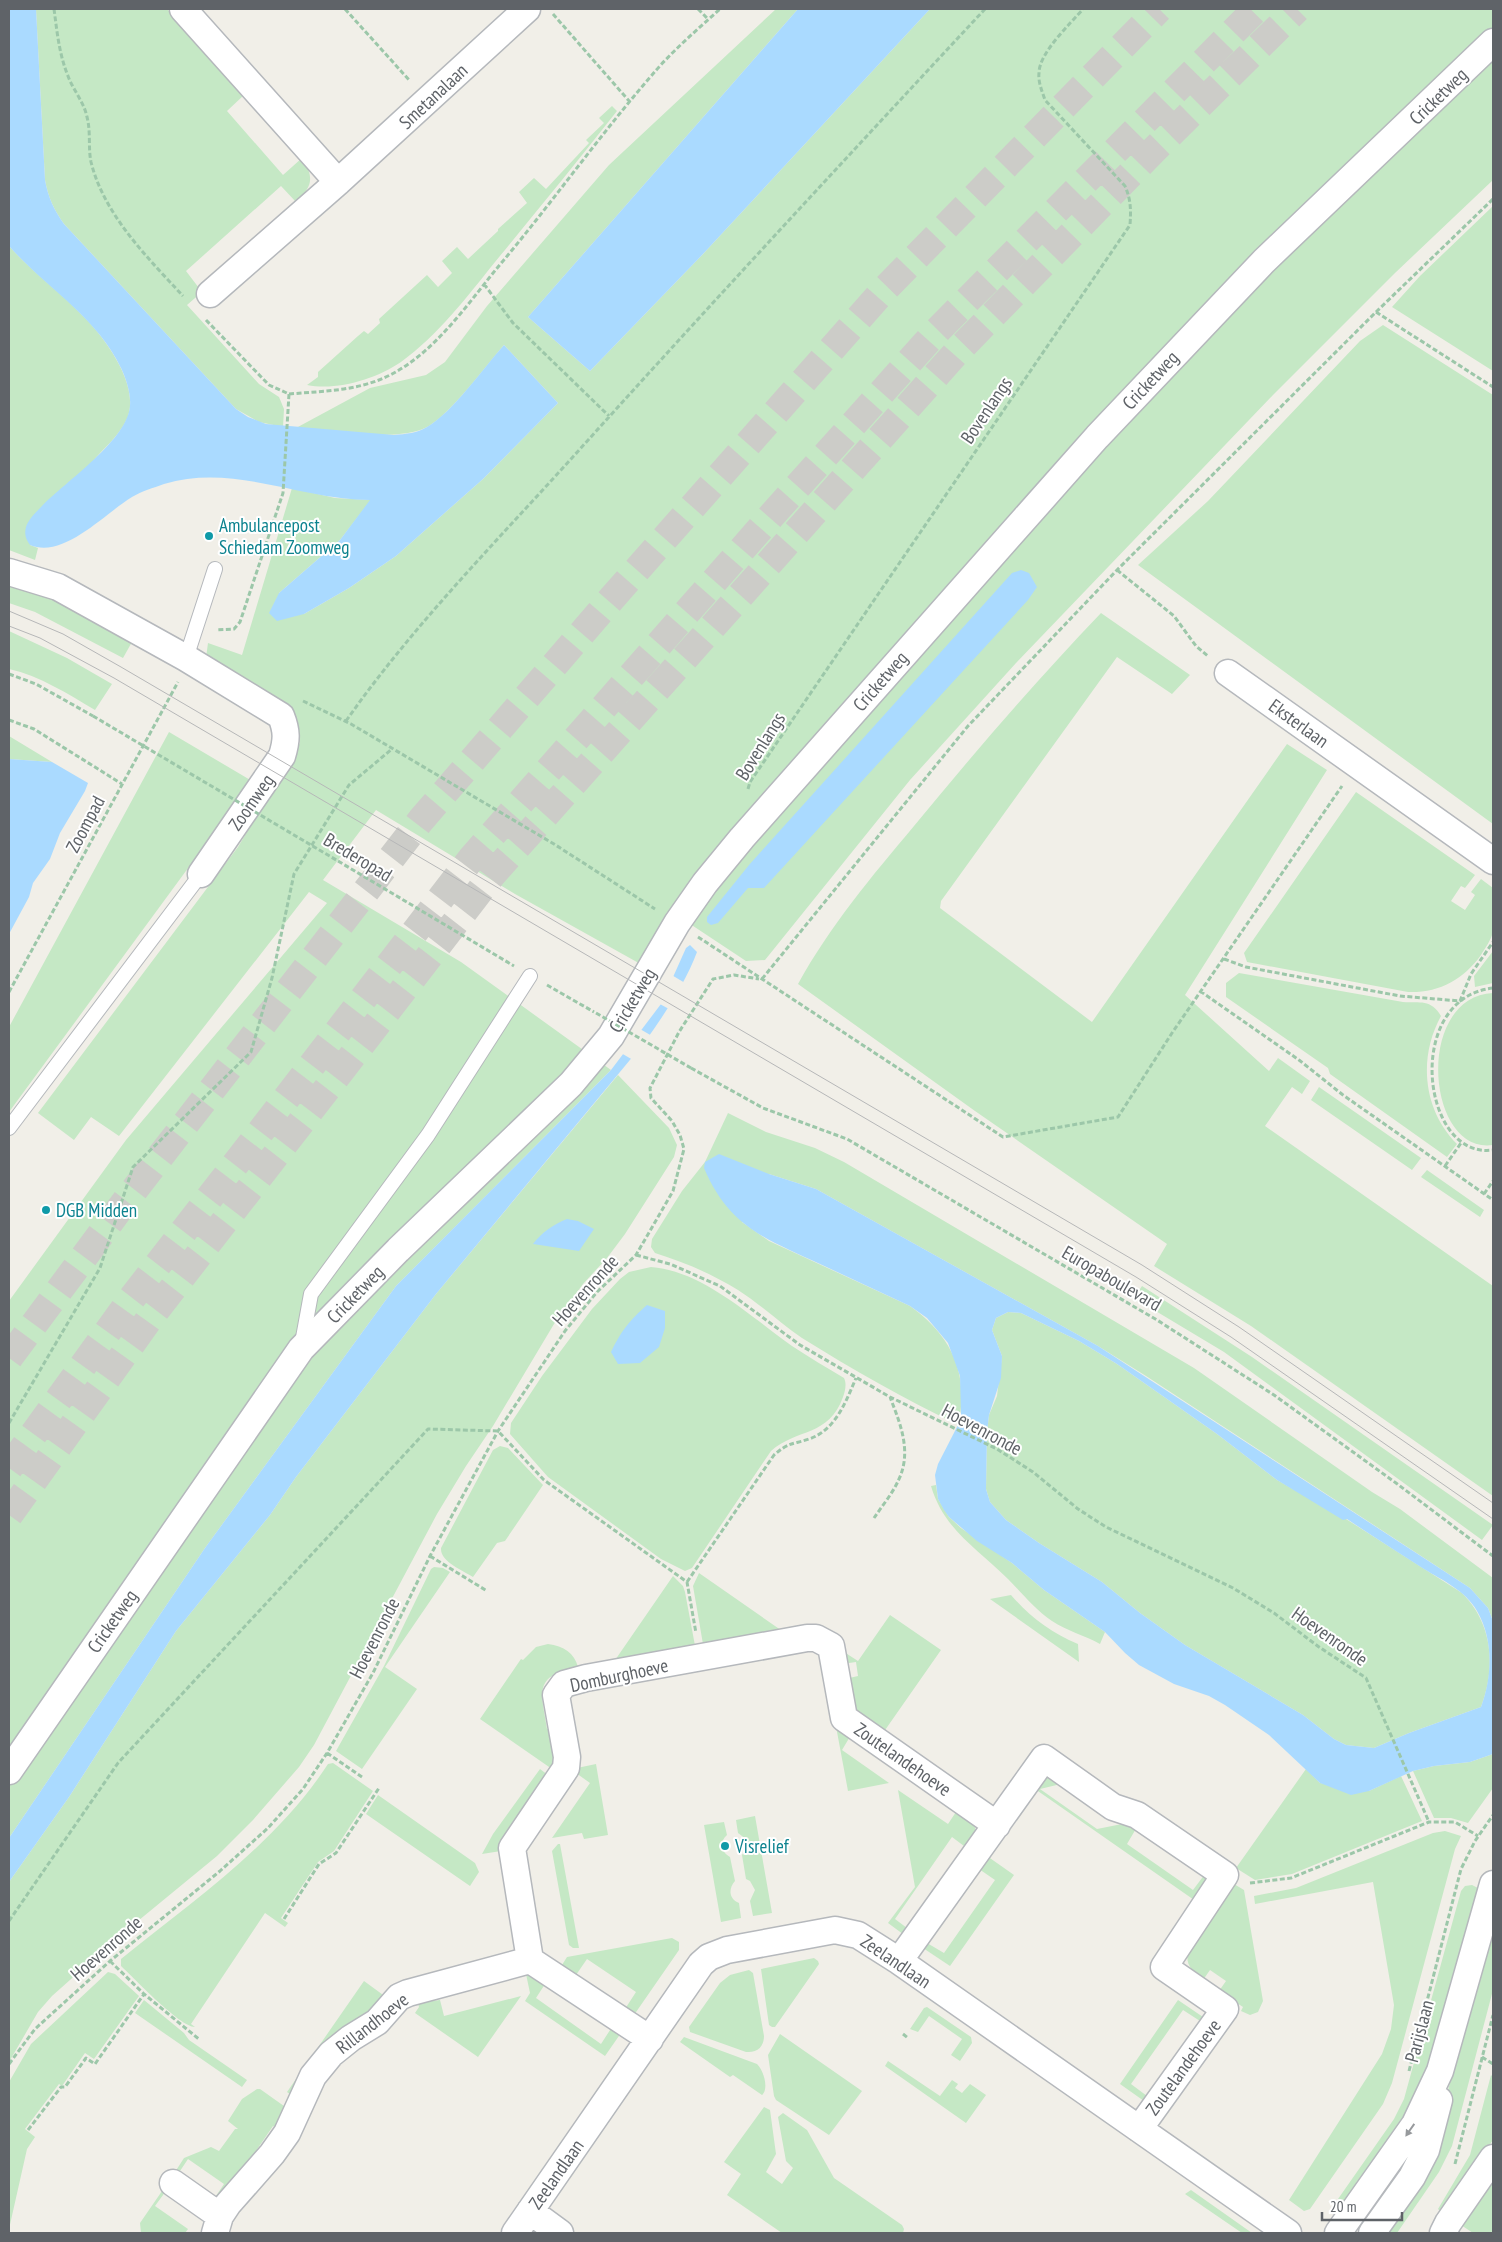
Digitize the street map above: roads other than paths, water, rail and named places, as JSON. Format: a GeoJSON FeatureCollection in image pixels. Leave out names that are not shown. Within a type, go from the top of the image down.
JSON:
{"type":"FeatureCollection","features":[{"type":"Feature","properties":{"kind":"street"},"geometry":{"type":"LineString","coordinates":[[183,9],[338,182]]}},
{"type":"Feature","properties":{"kind":"street","name":"Smetanalaan"},"geometry":{"type":"LineString","coordinates":[[202,300],[338,182],[527,9]]}},
{"type":"Feature","properties":{"kind":"street","name":"Cricketweg"},"geometry":{"type":"LineString","coordinates":[[9,1771],[302,1348],[398,1250],[571,1084],[611,1036],[677,923],[705,883],[742,838],[1097,437],[1264,261],[1493,42]]}},
{"type":"Feature","properties":{"kind":"street","name":"Zoomweg"},"geometry":{"type":"LineString","coordinates":[[9,572],[58,587],[186,658],[281,716],[286,730],[287,741],[282,756],[201,874]]}},
{"type":"Feature","properties":{"kind":"street","name":"Eksterlaan"},"geometry":{"type":"LineString","coordinates":[[1228,673],[1493,861]]}},
{"type":"Feature","properties":{"kind":"street","name":"Domburghoeve"},"geometry":{"type":"LineString","coordinates":[[530,1960],[512,1848],[566,1768],[567,1757],[556,1695],[559,1689],[572,1681],[807,1638],[816,1638],[831,1646]]}},
{"type":"Feature","properties":{"kind":"street","name":"Zoutelandehoeve"},"geometry":{"type":"LineString","coordinates":[[831,1646],[844,1718],[997,1825],[1044,1758],[1113,1806],[1137,1815],[1225,1875],[1164,1967],[1225,2009],[1139,2129]]}},
{"type":"Feature","properties":{"kind":"street"},"geometry":{"type":"LineString","coordinates":[[899,1961],[997,1825]]}},
{"type":"Feature","properties":{"kind":"street","name":"Parijslaan"},"geometry":{"type":"LineString","coordinates":[[1338,2233],[1414,2124],[1440,2072],[1493,1884]]}},
{"type":"Feature","properties":{"kind":"street","name":"Zeelandlaan"},"geometry":{"type":"LineString","coordinates":[[515,2233],[701,1964],[709,1957],[727,1950],[835,1930],[858,1935],[899,1961],[1288,2233]]}},
{"type":"Feature","properties":{"kind":"street"},"geometry":{"type":"LineString","coordinates":[[530,1960],[650,2039]]}},
{"type":"Feature","properties":{"kind":"street","name":"Rillandhoeve"},"geometry":{"type":"LineString","coordinates":[[173,2183],[218,2225],[287,2133],[313,2076],[331,2054],[351,2038],[377,2022],[399,1997],[530,1960]]}},
{"type":"Feature","properties":{"kind":"street","name":"Parijslaan"},"geometry":{"type":"LineString","coordinates":[[1372,2233],[1412,2177],[1426,2150],[1438,2101],[1440,2072]]}},
{"type":"Feature","properties":{"kind":"street"},"geometry":{"type":"LineString","coordinates":[[1443,2233],[1493,2158]]}},
{"type":"Feature","properties":{"kind":"street"},"geometry":{"type":"LineString","coordinates":[[530,2211],[560,2233]]}},
{"type":"Feature","properties":{"kind":"lane"},"geometry":{"type":"LineString","coordinates":[[186,658],[215,570]]}},
{"type":"Feature","properties":{"kind":"lane","name":"Zoomweg"},"geometry":{"type":"LineString","coordinates":[[9,1128],[201,874]]}},
{"type":"Feature","properties":{"kind":"lane","name":"Cricketweg"},"geometry":{"type":"LineString","coordinates":[[302,1348],[311,1294],[428,1135],[530,976]]}},
{"type":"Feature","properties":{"kind":"water"},"geometry":{"type":"Polygon","coordinates":[[[9,9],[36,9],[45,180],[57,214],[64,224],[236,409],[248,417],[266,424],[394,435],[407,434],[427,427],[447,411],[504,345],[558,403],[483,479],[396,556],[349,588],[304,614],[277,621],[269,613],[279,593],[340,540],[370,500],[319,495],[242,480],[190,479],[164,484],[136,495],[83,533],[56,546],[43,548],[30,545],[26,539],[25,532],[30,519],[52,496],[108,446],[127,418],[130,401],[125,376],[111,350],[98,333],[70,303],[9,246],[9,9]]]}},
{"type":"Feature","properties":{"kind":"water"},"geometry":{"type":"Polygon","coordinates":[[[798,9],[930,9],[703,254],[590,371],[528,317],[798,9]]]}},
{"type":"Feature","properties":{"kind":"water"},"geometry":{"type":"Polygon","coordinates":[[[1021,570],[1029,573],[1037,587],[1028,600],[764,888],[748,888],[718,923],[711,925],[707,922],[707,917],[749,865],[1012,573],[1021,570]]]}},
{"type":"Feature","properties":{"kind":"water"},"geometry":{"type":"Polygon","coordinates":[[[9,759],[52,762],[88,783],[60,833],[50,859],[33,883],[29,897],[9,934],[9,759]]]}},
{"type":"Feature","properties":{"kind":"water"},"geometry":{"type":"Polygon","coordinates":[[[690,945],[697,952],[692,964],[674,999],[644,1043],[436,1294],[296,1477],[270,1515],[176,1631],[69,1797],[9,1882],[9,1838],[205,1548],[396,1286],[611,1070],[661,1004],[686,948],[690,945]]]}},
{"type":"Feature","properties":{"kind":"water"},"geometry":{"type":"Polygon","coordinates":[[[719,1154],[769,1174],[816,1189],[1098,1346],[1470,1588],[1488,1608],[1493,1621],[1493,1754],[1470,1762],[1434,1766],[1413,1771],[1369,1791],[1351,1795],[1320,1783],[1269,1735],[1225,1705],[1209,1696],[1174,1684],[1139,1665],[1105,1632],[1044,1590],[1012,1563],[977,1541],[949,1517],[944,1510],[938,1499],[935,1475],[938,1464],[958,1425],[961,1414],[960,1376],[948,1343],[927,1318],[910,1306],[783,1247],[751,1229],[737,1218],[714,1188],[704,1168],[705,1162],[719,1154]],[[1008,1312],[996,1318],[992,1330],[1002,1356],[1001,1378],[989,1415],[986,1489],[990,1502],[1006,1520],[1102,1582],[1140,1613],[1185,1645],[1303,1715],[1334,1739],[1346,1745],[1374,1748],[1481,1707],[1489,1671],[1489,1646],[1483,1622],[1472,1604],[1460,1592],[1347,1519],[1343,1520],[1277,1480],[1217,1434],[1117,1364],[1079,1341],[1021,1313],[1008,1312]]]}},
{"type":"Feature","properties":{"kind":"water"},"geometry":{"type":"Polygon","coordinates":[[[567,1219],[578,1221],[594,1229],[579,1251],[533,1244],[548,1229],[567,1219]]]}},
{"type":"Feature","properties":{"kind":"water"},"geometry":{"type":"Polygon","coordinates":[[[647,1305],[665,1311],[665,1328],[659,1347],[640,1363],[618,1364],[611,1352],[626,1326],[647,1305]]]}},
{"type":"Feature","properties":{"kind":"tunnel"},"geometry":{"type":"LineString","coordinates":[[9,1358],[121,1207],[421,820],[613,597],[882,292],[1159,9]]}},
{"type":"Feature","properties":{"kind":"tunnel"},"geometry":{"type":"LineString","coordinates":[[9,1468],[129,1302],[471,859],[773,514],[934,334],[1256,9]]}},
{"type":"Feature","properties":{"kind":"tunnel"},"geometry":{"type":"LineString","coordinates":[[9,1515],[150,1318],[492,875],[955,354],[1153,151],[1297,9]]}},
{"type":"Feature","properties":{"kind":"tram line"},"geometry":{"type":"LineString","coordinates":[[9,611],[63,634],[121,667],[1142,1265],[1239,1327],[1493,1503]]}},
{"type":"Feature","properties":{"kind":"tram line"},"geometry":{"type":"LineString","coordinates":[[9,626],[40,638],[114,678],[1136,1277],[1231,1337],[1493,1519]]}},
{"type":"Feature","properties":{"kind":"place","name":"Ambulancepost Schiedam Zoomweg"},"geometry":{"type":"Point","coordinates":[209,536]}},
{"type":"Feature","properties":{"kind":"place","name":"DGB Midden"},"geometry":{"type":"Point","coordinates":[46,1210]}},
{"type":"Feature","properties":{"kind":"place","name":"Visrelief"},"geometry":{"type":"Point","coordinates":[725,1846]}}]}
